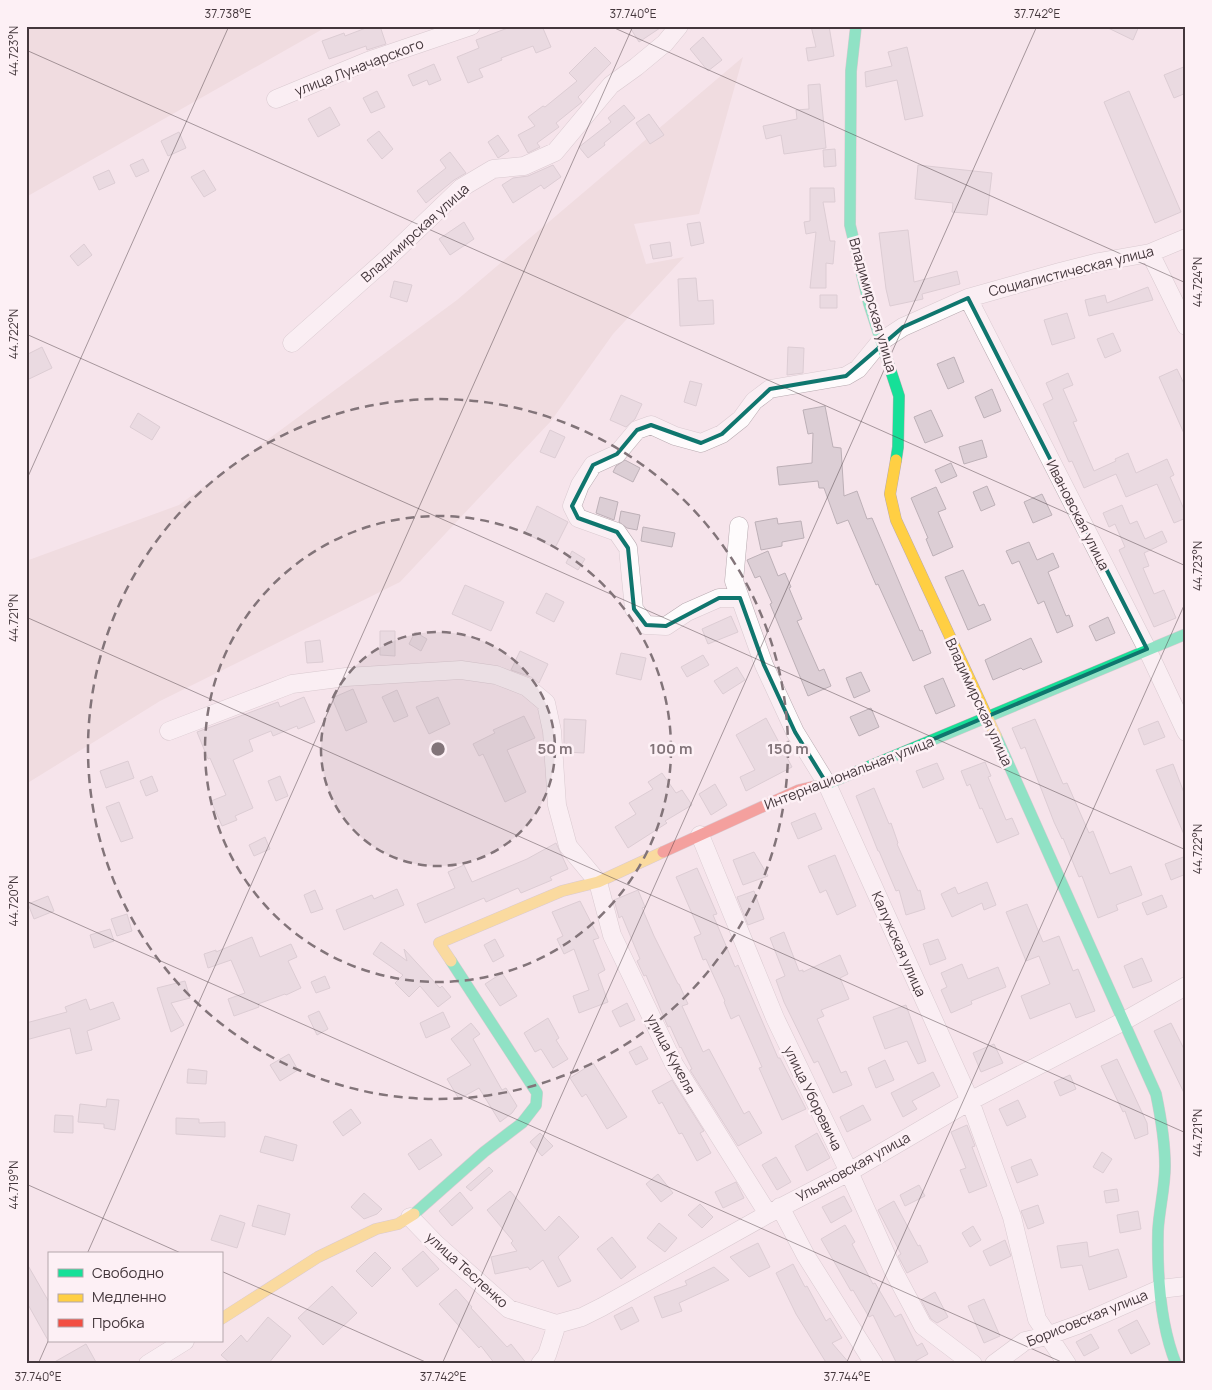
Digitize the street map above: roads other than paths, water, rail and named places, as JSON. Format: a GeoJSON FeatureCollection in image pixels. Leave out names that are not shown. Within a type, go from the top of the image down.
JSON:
{"type":"FeatureCollection","features":[{"type":"Feature","properties":{"kind":"street","name":"улица Луначарского"},"geometry":{"type":"LineString","coordinates":[[276,98],[368,61],[471,26]]}},
{"type":"Feature","properties":{"kind":"street","name":"Владимирская улица"},"geometry":{"type":"LineString","coordinates":[[292,343],[390,256],[461,188],[493,169],[524,166],[555,152],[611,85],[665,42],[678,26]]}},
{"type":"Feature","properties":{"kind":"street","name":"Владимирская улица"},"geometry":{"type":"LineString","coordinates":[[856,26],[852,71],[850,225],[869,304],[899,396],[898,447],[890,494],[896,520],[987,717],[1156,1094],[1162,1123],[1165,1168],[1158,1231],[1160,1289],[1169,1346],[1176,1364]]}},
{"type":"Feature","properties":{"kind":"street","name":"Социалистическая улица"},"geometry":{"type":"LineString","coordinates":[[740,598],[719,598],[687,612],[666,626],[646,626],[634,608],[628,548],[617,532],[578,518],[572,506],[580,485],[593,465],[617,454],[637,430],[651,425],[675,436],[701,443],[722,434],[741,419],[754,401],[770,389],[846,376],[858,368],[880,342],[903,327],[968,298],[1068,270],[1150,253],[1186,238]]}},
{"type":"Feature","properties":{"kind":"street"},"geometry":{"type":"LineString","coordinates":[[1150,253],[1186,326]]}},
{"type":"Feature","properties":{"kind":"street","name":"Ивановская улица"},"geometry":{"type":"LineString","coordinates":[[968,298],[1147,650],[1186,732]]}},
{"type":"Feature","properties":{"kind":"street","name":"Калужская улица"},"geometry":{"type":"LineString","coordinates":[[739,526],[734,581],[764,665],[795,732],[827,784],[970,1102],[1012,1216],[1036,1319],[1067,1364]]}},
{"type":"Feature","properties":{"kind":"street","name":"Интернациональная улица"},"geometry":{"type":"LineString","coordinates":[[410,1217],[484,1152],[522,1123],[536,1105],[538,1093],[439,943],[562,891],[598,882],[799,790],[827,784],[1186,634]]}},
{"type":"Feature","properties":{"kind":"street"},"geometry":{"type":"LineString","coordinates":[[169,731],[292,684],[346,677],[461,670],[496,675],[527,687],[546,703],[552,731],[556,805],[568,846],[598,882]]}},
{"type":"Feature","properties":{"kind":"street","name":"улица Уборевича"},"geometry":{"type":"LineString","coordinates":[[700,835],[775,1018],[849,1172],[893,1270],[923,1326],[973,1364]]}},
{"type":"Feature","properties":{"kind":"street","name":"улица Кукеля"},"geometry":{"type":"LineString","coordinates":[[598,882],[612,934],[674,1064],[806,1256],[874,1364]]}},
{"type":"Feature","properties":{"kind":"street","name":"Ульяновская улица"},"geometry":{"type":"LineString","coordinates":[[557,1324],[582,1317],[602,1307],[774,1210],[849,1172],[970,1102],[1124,1021],[1186,986]]}},
{"type":"Feature","properties":{"kind":"street"},"geometry":{"type":"LineString","coordinates":[[222,1318],[318,1257],[376,1230],[398,1224],[410,1217]]}},
{"type":"Feature","properties":{"kind":"street","name":"улица Тесленко"},"geometry":{"type":"LineString","coordinates":[[410,1217],[436,1244],[509,1309],[557,1324]]}},
{"type":"Feature","properties":{"kind":"street","name":"Борисовская улица"},"geometry":{"type":"LineString","coordinates":[[994,1364],[1025,1341],[1047,1336],[1083,1323],[1160,1289],[1186,1286]]}},
{"type":"Feature","properties":{"kind":"street"},"geometry":{"type":"LineString","coordinates":[[546,1361],[557,1324]]}},
{"type":"Feature","properties":{"kind":"street"},"geometry":{"type":"LineString","coordinates":[[148,1364],[183,1342]]}}]}
